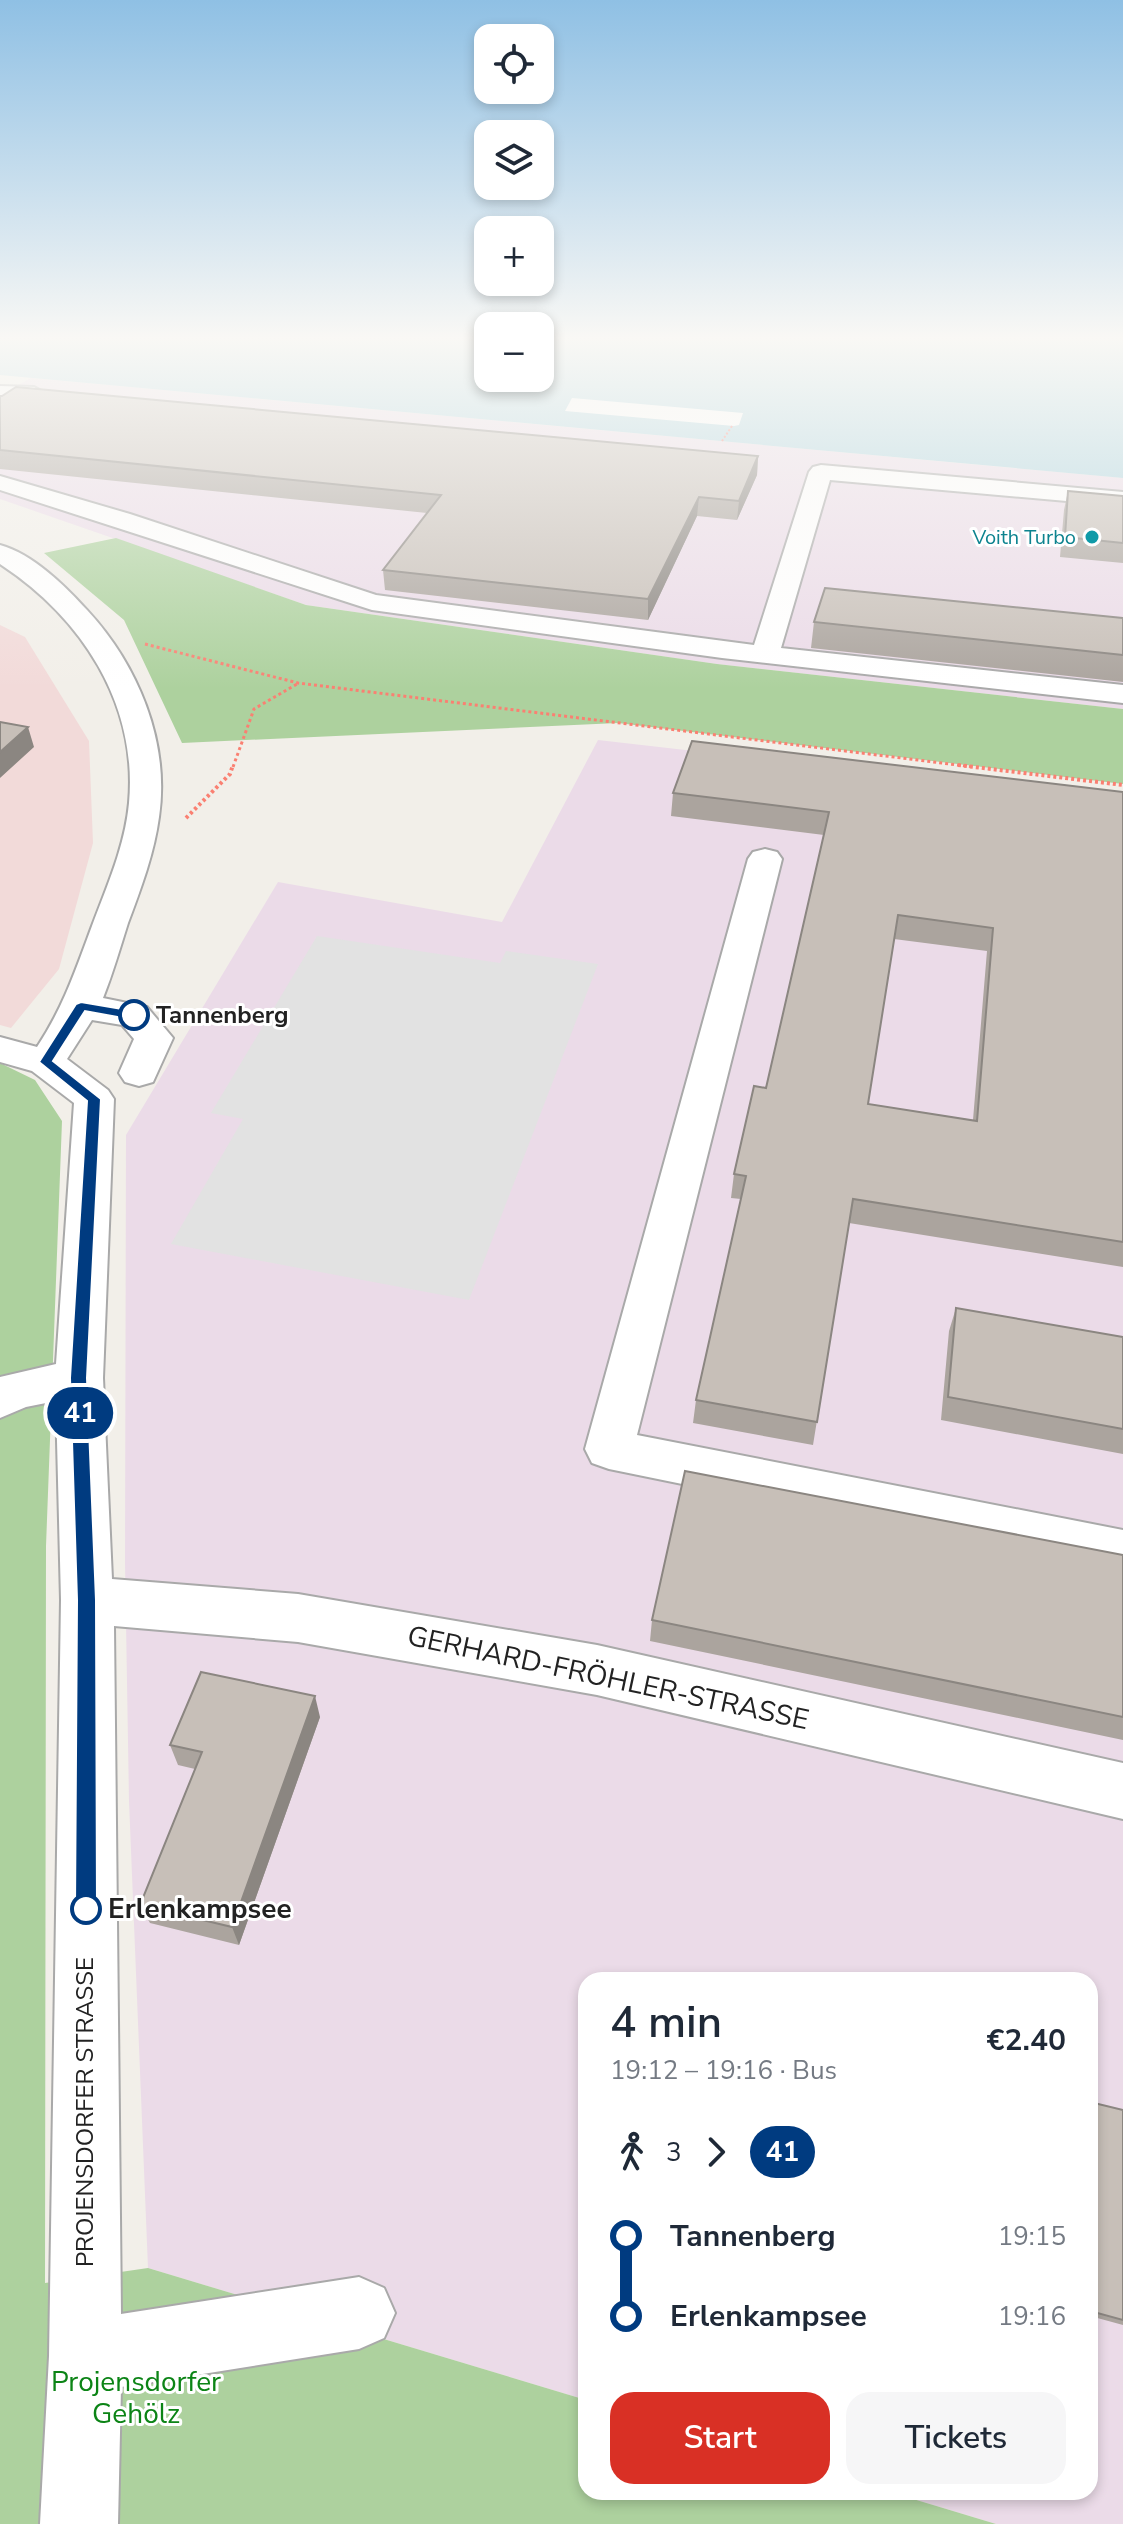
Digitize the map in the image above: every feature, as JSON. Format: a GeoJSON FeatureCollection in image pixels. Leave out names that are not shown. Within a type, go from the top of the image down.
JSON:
{"type":"FeatureCollection","features":[{"type":"Feature","properties":{"kind":"street"},"geometry":{"type":"LineString","coordinates":[[765,655],[821,472],[1123,499]]}},
{"type":"Feature","properties":{"kind":"street"},"geometry":{"type":"LineString","coordinates":[[0,483],[121,519],[372,602],[722,650],[1123,694]]}},
{"type":"Feature","properties":{"kind":"street","name":"PROJENSDORFER STRASSE"},"geometry":{"type":"LineString","coordinates":[[0,553],[58,594],[91,631],[119,675],[133,704],[142,736],[145,803],[130,872],[81,1006],[23,1056],[94,1099],[79,1378],[87,1600],[85,2356],[79,2524]]}},
{"type":"Feature","properties":{"kind":"street"},"geometry":{"type":"LineString","coordinates":[[765,859],[609,1449],[1123,1552]]}},
{"type":"Feature","properties":{"kind":"street"},"geometry":{"type":"LineString","coordinates":[[81,1006],[134,1015],[154,1038],[139,1073]]}},
{"type":"Feature","properties":{"kind":"street"},"geometry":{"type":"LineString","coordinates":[[0,1399],[15,1391],[79,1378]]}},
{"type":"Feature","properties":{"kind":"street","name":"GERHARD-FRÖHLER-STRASSE"},"geometry":{"type":"LineString","coordinates":[[87,1600],[298,1618],[597,1670],[1123,1791]]}},
{"type":"Feature","properties":{"kind":"street"},"geometry":{"type":"LineString","coordinates":[[85,2356],[359,2313]]}},
{"type":"Feature","properties":{"kind":"path"},"geometry":{"type":"LineString","coordinates":[[91,631],[298,683],[1123,785]]}},
{"type":"Feature","properties":{"kind":"path"},"geometry":{"type":"LineString","coordinates":[[130,872],[230,774],[254,709],[298,683]]}},
{"type":"Feature","properties":{"kind":"shaded area"},"geometry":{"type":"Polygon","coordinates":[[[0,454],[859,454],[1123,478],[1123,709],[717,664],[306,605],[0,499],[0,454]]]}},
{"type":"Feature","properties":{"kind":"shaded area"},"geometry":{"type":"Polygon","coordinates":[[[0,625],[25,637],[89,741],[93,843],[59,969],[11,1028],[0,1025],[0,625]]]}},
{"type":"Feature","properties":{"kind":"shaded area"},"geometry":{"type":"Polygon","coordinates":[[[598,740],[1123,800],[1123,2524],[996,2524],[916,2500],[1098,2500],[1098,1972],[578,1972],[578,2398],[148,2268],[129,1801],[125,1563],[126,1135],[278,882],[502,922],[598,740]]]}},
{"type":"Feature","properties":{"kind":"shaded area"},"geometry":{"type":"Polygon","coordinates":[[[317,936],[500,963],[506,951],[598,964],[469,1300],[171,1244],[243,1119],[211,1113],[317,936]]]}},
{"type":"Feature","properties":{"kind":"green space"},"geometry":{"type":"Polygon","coordinates":[[[116,538],[306,605],[717,664],[1123,709],[1123,784],[618,723],[182,743],[124,620],[44,553],[116,538]]]}},
{"type":"Feature","properties":{"kind":"green space","name":"Projensdorfer Gehölz"},"geometry":{"type":"Polygon","coordinates":[[[0,1063],[35,1080],[62,1121],[46,1546],[45,2283],[148,2268],[578,2398],[578,2500],[916,2500],[996,2524],[0,2524],[0,1063]]]}},
{"type":"Feature","properties":{"kind":"water"},"geometry":{"type":"Polygon","coordinates":[[[859,454],[1123,454],[1123,478],[859,454]]]}},
{"type":"Feature","properties":{"kind":"building"},"geometry":{"type":"Polygon","coordinates":[[[37,454],[758,456],[739,501],[699,497],[648,599],[383,570],[441,495],[37,454]]]}},
{"type":"Feature","properties":{"kind":"building"},"geometry":{"type":"Polygon","coordinates":[[[1068,491],[1123,496],[1123,543],[1065,537],[1068,491]]]}},
{"type":"Feature","properties":{"kind":"building"},"geometry":{"type":"Polygon","coordinates":[[[825,588],[1123,618],[1123,655],[814,622],[825,588]]]}},
{"type":"Feature","properties":{"kind":"building"},"geometry":{"type":"Polygon","coordinates":[[[0,722],[28,727],[0,752],[0,722]]]}},
{"type":"Feature","properties":{"kind":"building"},"geometry":{"type":"Polygon","coordinates":[[[692,741],[1123,792],[1123,1242],[853,1199],[817,1422],[696,1400],[746,1176],[734,1174],[754,1086],[766,1088],[829,812],[673,793],[692,741]],[[898,915],[868,1104],[977,1121],[993,928],[898,915]]]}},
{"type":"Feature","properties":{"kind":"building"},"geometry":{"type":"Polygon","coordinates":[[[956,1308],[1123,1337],[1123,1429],[948,1397],[956,1308]]]}},
{"type":"Feature","properties":{"kind":"building"},"geometry":{"type":"Polygon","coordinates":[[[685,1471],[1123,1555],[1123,1717],[652,1620],[685,1471]]]}},
{"type":"Feature","properties":{"kind":"building"},"geometry":{"type":"Polygon","coordinates":[[[201,1672],[315,1696],[232,1927],[140,1905],[202,1752],[170,1745],[201,1672]]]}},
{"type":"Feature","properties":{"kind":"building"},"geometry":{"type":"Polygon","coordinates":[[[1098,2104],[1123,2110],[1123,2320],[1098,2313],[1098,2104]]]}},
{"type":"Feature","properties":{"kind":"bus line","name":"41"},"geometry":{"type":"LineString","coordinates":[[86,1909],[87,1600],[79,1378],[94,1099],[46,1062],[81,1006],[134,1015]]}},
{"type":"Feature","properties":{"kind":"place","name":"Voith Turbo"},"geometry":{"type":"Point","coordinates":[1092,537]}},
{"type":"Feature","properties":{"kind":"place","name":"Tannenberg"},"geometry":{"type":"Point","coordinates":[134,1015]}},
{"type":"Feature","properties":{"kind":"place","name":"Erlenkampsee"},"geometry":{"type":"Point","coordinates":[86,1909]}}]}
